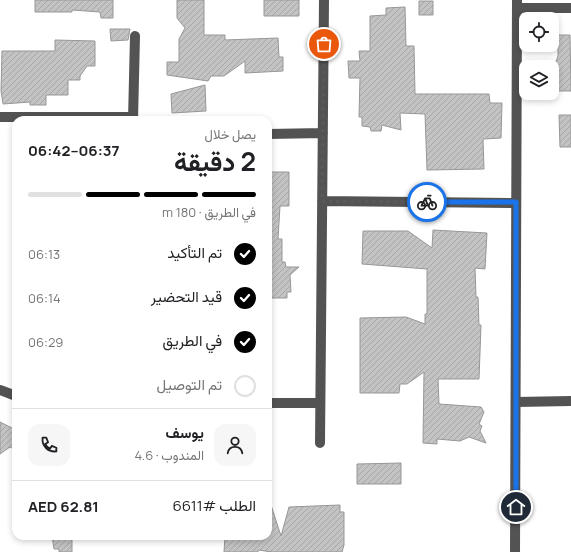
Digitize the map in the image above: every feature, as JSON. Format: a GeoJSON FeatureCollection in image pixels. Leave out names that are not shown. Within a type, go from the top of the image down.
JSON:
{"type":"FeatureCollection","features":[{"type":"Feature","properties":{"kind":"street"},"geometry":{"type":"LineString","coordinates":[[320,443],[324,0]]}},
{"type":"Feature","properties":{"kind":"street"},"geometry":{"type":"LineString","coordinates":[[516,552],[517,4],[571,8]]}},
{"type":"Feature","properties":{"kind":"street"},"geometry":{"type":"LineString","coordinates":[[133,116],[134,36]]}},
{"type":"Feature","properties":{"kind":"street"},"geometry":{"type":"LineString","coordinates":[[0,117],[12,117]]}},
{"type":"Feature","properties":{"kind":"street"},"geometry":{"type":"LineString","coordinates":[[272,134],[323,133]]}},
{"type":"Feature","properties":{"kind":"street"},"geometry":{"type":"LineString","coordinates":[[322,201],[516,202]]}},
{"type":"Feature","properties":{"kind":"street"},"geometry":{"type":"LineString","coordinates":[[0,390],[12,394]]}},
{"type":"Feature","properties":{"kind":"street"},"geometry":{"type":"LineString","coordinates":[[516,402],[571,402]]}},
{"type":"Feature","properties":{"kind":"street"},"geometry":{"type":"LineString","coordinates":[[272,403],[320,403]]}},
{"type":"Feature","properties":{"kind":"building"},"geometry":{"type":"Polygon","coordinates":[[[35,0],[113,0],[113,18],[101,18],[100,12],[72,10],[72,12],[35,12],[35,0]]]}},
{"type":"Feature","properties":{"kind":"building"},"geometry":{"type":"Polygon","coordinates":[[[177,0],[204,0],[204,35],[225,35],[225,40],[278,38],[279,57],[283,57],[283,71],[245,73],[245,61],[224,76],[211,76],[208,81],[167,75],[167,62],[179,62],[179,39],[185,28],[177,18],[177,0]]]}},
{"type":"Feature","properties":{"kind":"building"},"geometry":{"type":"Polygon","coordinates":[[[264,0],[299,0],[299,16],[264,16],[264,0]]]}},
{"type":"Feature","properties":{"kind":"building"},"geometry":{"type":"Polygon","coordinates":[[[419,1],[433,1],[433,15],[419,15],[419,1]]]}},
{"type":"Feature","properties":{"kind":"building"},"geometry":{"type":"Polygon","coordinates":[[[405,7],[406,46],[414,46],[415,94],[489,94],[490,103],[502,103],[501,138],[483,139],[484,169],[427,170],[425,114],[400,113],[401,130],[382,125],[381,131],[371,131],[370,127],[362,126],[362,117],[359,117],[360,78],[349,78],[348,61],[360,61],[359,51],[370,51],[370,16],[386,15],[386,8],[405,7]]]}},
{"type":"Feature","properties":{"kind":"building"},"geometry":{"type":"Polygon","coordinates":[[[110,29],[130,29],[128,40],[111,41],[110,29]]]}},
{"type":"Feature","properties":{"kind":"building"},"geometry":{"type":"Polygon","coordinates":[[[559,35],[570,35],[571,91],[559,91],[559,60],[557,60],[559,35]]]}},
{"type":"Feature","properties":{"kind":"building"},"geometry":{"type":"Polygon","coordinates":[[[55,40],[95,41],[95,66],[87,66],[80,76],[80,80],[68,80],[68,95],[46,95],[46,105],[30,105],[30,102],[3,104],[1,91],[2,51],[55,51],[55,40]]]}},
{"type":"Feature","properties":{"kind":"building"},"geometry":{"type":"Polygon","coordinates":[[[205,85],[206,111],[172,113],[171,94],[205,85]]]}},
{"type":"Feature","properties":{"kind":"building"},"geometry":{"type":"Polygon","coordinates":[[[559,115],[571,115],[571,147],[560,147],[559,115]]]}},
{"type":"Feature","properties":{"kind":"building"},"geometry":{"type":"Polygon","coordinates":[[[272,172],[289,172],[289,206],[280,206],[278,239],[282,239],[282,262],[285,262],[286,267],[299,267],[290,275],[291,292],[287,292],[287,298],[272,298],[272,172]]]}},
{"type":"Feature","properties":{"kind":"building"},"geometry":{"type":"Polygon","coordinates":[[[433,230],[487,233],[485,269],[475,268],[476,297],[478,297],[479,325],[481,325],[479,379],[438,379],[439,404],[481,407],[484,412],[479,424],[482,426],[480,431],[486,443],[469,437],[460,441],[437,439],[437,444],[423,443],[424,372],[407,384],[400,384],[399,393],[360,393],[360,318],[406,317],[425,324],[425,314],[427,314],[427,269],[362,264],[363,231],[408,231],[432,248],[433,230]]]}},
{"type":"Feature","properties":{"kind":"building"},"geometry":{"type":"Polygon","coordinates":[[[0,422],[12,428],[12,448],[10,447],[0,454],[0,422]]]}},
{"type":"Feature","properties":{"kind":"building"},"geometry":{"type":"Polygon","coordinates":[[[401,463],[401,484],[357,484],[357,464],[401,463]]]}},
{"type":"Feature","properties":{"kind":"building"},"geometry":{"type":"Polygon","coordinates":[[[340,505],[340,512],[344,512],[344,545],[342,552],[272,552],[258,550],[258,552],[224,552],[225,540],[272,540],[272,508],[281,536],[289,507],[340,505]]]}},
{"type":"Feature","properties":{"kind":"building"},"geometry":{"type":"Polygon","coordinates":[[[53,540],[72,540],[72,552],[59,552],[59,549],[54,549],[53,540]]]}},
{"type":"Feature","properties":{"kind":"way so far"},"geometry":{"type":"LineString","coordinates":[[324,44],[322,201],[427,202]]}},
{"type":"Feature","properties":{"kind":"route"},"geometry":{"type":"LineString","coordinates":[[427,202],[516,202],[516,507]]}}]}
